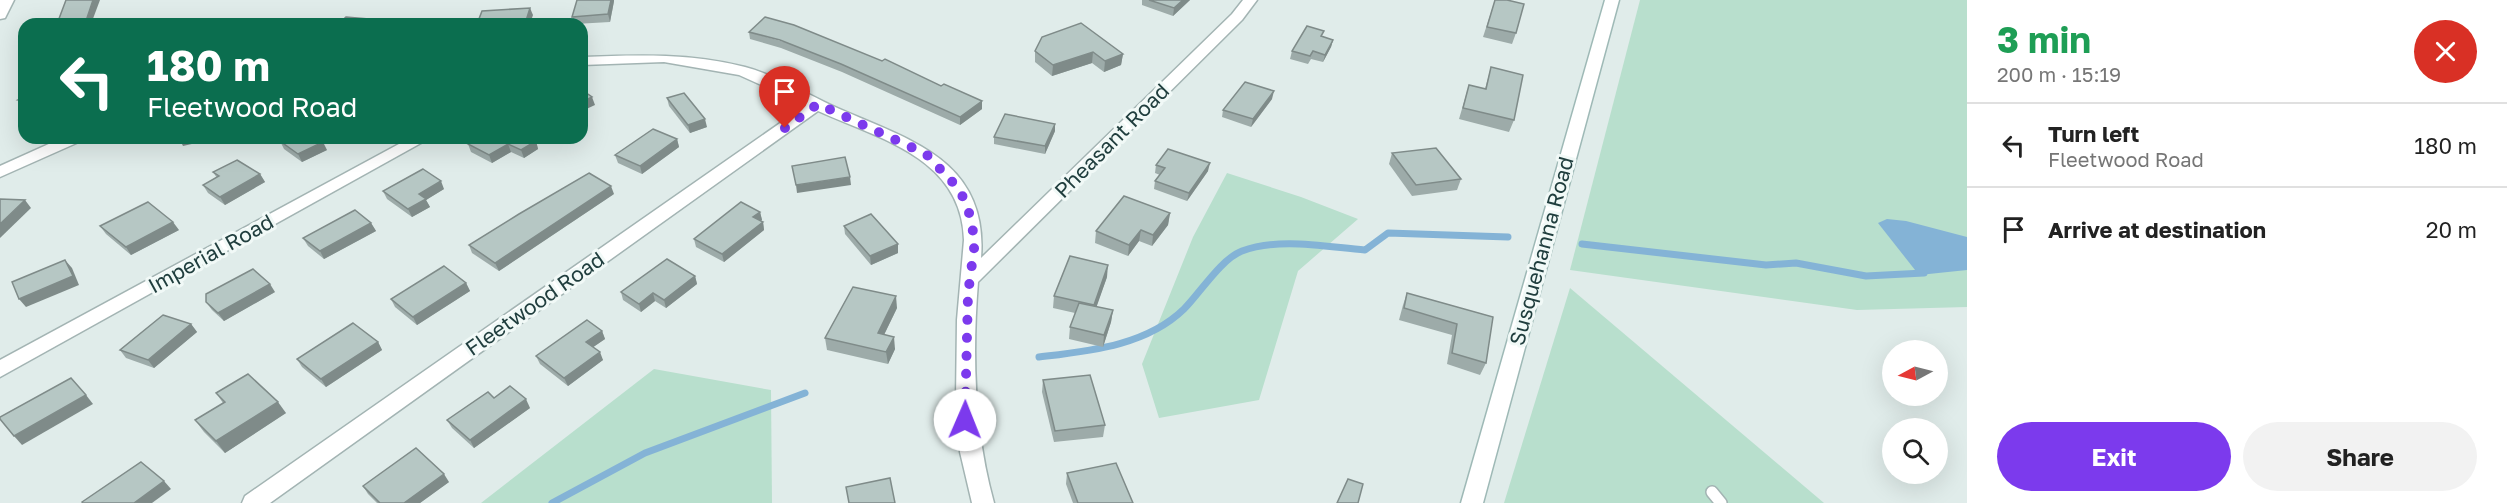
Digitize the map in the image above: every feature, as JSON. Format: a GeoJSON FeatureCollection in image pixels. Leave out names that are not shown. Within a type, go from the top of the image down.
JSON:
{"type":"FeatureCollection","features":[{"type":"Feature","properties":{"kind":"street"},"geometry":{"type":"LineString","coordinates":[[0,15],[7,0]]}},
{"type":"Feature","properties":{"kind":"street","name":"Pheasant Road"},"geometry":{"type":"LineString","coordinates":[[970,279],[1231,23],[1250,0]]}},
{"type":"Feature","properties":{"kind":"street","name":"Susquehanna Road"},"geometry":{"type":"LineString","coordinates":[[1472,503],[1612,0]]}},
{"type":"Feature","properties":{"kind":"street"},"geometry":{"type":"LineString","coordinates":[[588,61],[664,58],[743,71],[926,154],[944,170],[959,189],[968,208],[975,241],[970,279],[965,420],[974,473],[983,503]]}},
{"type":"Feature","properties":{"kind":"street","name":"Fleetwood Road"},"geometry":{"type":"LineString","coordinates":[[253,503],[818,104]]}},
{"type":"Feature","properties":{"kind":"street"},"geometry":{"type":"LineString","coordinates":[[0,172],[62,144]]}},
{"type":"Feature","properties":{"kind":"street","name":"Imperial Road"},"geometry":{"type":"LineString","coordinates":[[0,369],[411,144]]}},
{"type":"Feature","properties":{"kind":"lane"},"geometry":{"type":"LineString","coordinates":[[1712,492],[1721,503]]}},
{"type":"Feature","properties":{"kind":"green space"},"geometry":{"type":"Polygon","coordinates":[[[1640,0],[1967,0],[1967,307],[1857,310],[1570,270],[1640,0]]]}},
{"type":"Feature","properties":{"kind":"green space"},"geometry":{"type":"Polygon","coordinates":[[[1227,173],[1301,197],[1358,219],[1298,271],[1259,400],[1159,418],[1142,364],[1193,237],[1227,173]]]}},
{"type":"Feature","properties":{"kind":"green space"},"geometry":{"type":"Polygon","coordinates":[[[1570,288],[1824,503],[1504,503],[1570,288]]]}},
{"type":"Feature","properties":{"kind":"green space"},"geometry":{"type":"Polygon","coordinates":[[[654,369],[771,390],[772,503],[481,503],[654,369]]]}},
{"type":"Feature","properties":{"kind":"water"},"geometry":{"type":"Polygon","coordinates":[[[1887,219],[1906,221],[1967,237],[1967,270],[1919,275],[1878,223],[1887,219]]]}},
{"type":"Feature","properties":{"kind":"building"},"geometry":{"type":"Polygon","coordinates":[[[66,0],[93,0],[87,18],[59,18],[66,0]]]}},
{"type":"Feature","properties":{"kind":"building"},"geometry":{"type":"Polygon","coordinates":[[[577,0],[611,0],[608,14],[572,17],[577,0]]]}},
{"type":"Feature","properties":{"kind":"building"},"geometry":{"type":"Polygon","coordinates":[[[1149,0],[1183,0],[1174,8],[1149,0]]]}},
{"type":"Feature","properties":{"kind":"building"},"geometry":{"type":"Polygon","coordinates":[[[1495,0],[1524,4],[1516,33],[1487,27],[1495,0]]]}},
{"type":"Feature","properties":{"kind":"building"},"geometry":{"type":"Polygon","coordinates":[[[530,8],[527,18],[479,18],[482,11],[530,8]]]}},
{"type":"Feature","properties":{"kind":"building"},"geometry":{"type":"Polygon","coordinates":[[[765,17],[794,25],[882,61],[885,59],[941,86],[944,84],[982,101],[960,117],[841,64],[780,40],[749,32],[765,17]]]}},
{"type":"Feature","properties":{"kind":"building"},"geometry":{"type":"Polygon","coordinates":[[[1081,23],[1123,54],[1105,61],[1093,52],[1053,65],[1035,51],[1042,37],[1081,23]]]}},
{"type":"Feature","properties":{"kind":"building"},"geometry":{"type":"Polygon","coordinates":[[[1307,26],[1324,31],[1321,36],[1333,40],[1325,55],[1313,51],[1310,56],[1292,51],[1307,26]]]}},
{"type":"Feature","properties":{"kind":"building"},"geometry":{"type":"Polygon","coordinates":[[[1491,67],[1523,75],[1514,120],[1463,108],[1469,85],[1486,89],[1491,67]]]}},
{"type":"Feature","properties":{"kind":"building"},"geometry":{"type":"Polygon","coordinates":[[[1245,82],[1274,91],[1253,119],[1223,110],[1245,82]]]}},
{"type":"Feature","properties":{"kind":"building"},"geometry":{"type":"Polygon","coordinates":[[[684,93],[705,119],[688,125],[667,98],[684,93]]]}},
{"type":"Feature","properties":{"kind":"building"},"geometry":{"type":"Polygon","coordinates":[[[1005,114],[1055,124],[1045,146],[994,137],[1005,114]]]}},
{"type":"Feature","properties":{"kind":"building"},"geometry":{"type":"Polygon","coordinates":[[[653,129],[677,139],[640,166],[615,155],[653,129]]]}},
{"type":"Feature","properties":{"kind":"building"},"geometry":{"type":"Polygon","coordinates":[[[284,144],[319,144],[298,154],[284,144]]]}},
{"type":"Feature","properties":{"kind":"building"},"geometry":{"type":"Polygon","coordinates":[[[468,144],[508,144],[489,155],[468,144]]]}},
{"type":"Feature","properties":{"kind":"building"},"geometry":{"type":"Polygon","coordinates":[[[508,144],[531,144],[521,150],[508,144]]]}},
{"type":"Feature","properties":{"kind":"building"},"geometry":{"type":"Polygon","coordinates":[[[1436,148],[1461,179],[1416,185],[1392,153],[1436,148]]]}},
{"type":"Feature","properties":{"kind":"building"},"geometry":{"type":"Polygon","coordinates":[[[1168,149],[1210,163],[1189,193],[1155,181],[1165,168],[1156,165],[1168,149]]]}},
{"type":"Feature","properties":{"kind":"building"},"geometry":{"type":"Polygon","coordinates":[[[845,157],[850,177],[796,185],[792,166],[845,157]]]}},
{"type":"Feature","properties":{"kind":"building"},"geometry":{"type":"Polygon","coordinates":[[[237,160],[260,174],[220,197],[203,185],[219,176],[213,172],[237,160]]]}},
{"type":"Feature","properties":{"kind":"building"},"geometry":{"type":"Polygon","coordinates":[[[423,169],[441,181],[419,194],[426,199],[408,209],[383,191],[423,169]]]}},
{"type":"Feature","properties":{"kind":"building"},"geometry":{"type":"Polygon","coordinates":[[[589,173],[611,186],[495,263],[469,245],[519,214],[589,173]]]}},
{"type":"Feature","properties":{"kind":"building"},"geometry":{"type":"Polygon","coordinates":[[[1124,196],[1170,213],[1153,235],[1141,230],[1129,245],[1096,231],[1124,196]]]}},
{"type":"Feature","properties":{"kind":"building"},"geometry":{"type":"Polygon","coordinates":[[[0,199],[25,200],[0,224],[0,199]]]}},
{"type":"Feature","properties":{"kind":"building"},"geometry":{"type":"Polygon","coordinates":[[[148,202],[173,222],[126,247],[100,226],[148,202]]]}},
{"type":"Feature","properties":{"kind":"building"},"geometry":{"type":"Polygon","coordinates":[[[741,202],[760,212],[753,217],[763,222],[722,254],[694,239],[741,202]]]}},
{"type":"Feature","properties":{"kind":"building"},"geometry":{"type":"Polygon","coordinates":[[[355,210],[371,223],[320,251],[303,238],[355,210]]]}},
{"type":"Feature","properties":{"kind":"building"},"geometry":{"type":"Polygon","coordinates":[[[871,214],[898,244],[870,256],[844,226],[871,214]]]}},
{"type":"Feature","properties":{"kind":"building"},"geometry":{"type":"Polygon","coordinates":[[[1070,256],[1108,265],[1094,305],[1054,296],[1070,256]]]}},
{"type":"Feature","properties":{"kind":"building"},"geometry":{"type":"Polygon","coordinates":[[[667,259],[695,276],[664,300],[653,293],[639,304],[621,292],[667,259]]]}},
{"type":"Feature","properties":{"kind":"building"},"geometry":{"type":"Polygon","coordinates":[[[65,260],[73,276],[19,299],[12,282],[65,260]]]}},
{"type":"Feature","properties":{"kind":"building"},"geometry":{"type":"Polygon","coordinates":[[[444,266],[466,283],[413,317],[391,299],[444,266]]]}},
{"type":"Feature","properties":{"kind":"building"},"geometry":{"type":"Polygon","coordinates":[[[253,269],[270,284],[218,313],[206,302],[206,294],[253,269]]]}},
{"type":"Feature","properties":{"kind":"building"},"geometry":{"type":"Polygon","coordinates":[[[853,287],[896,296],[878,333],[894,337],[886,352],[825,338],[853,287]]]}},
{"type":"Feature","properties":{"kind":"building"},"geometry":{"type":"Polygon","coordinates":[[[1407,293],[1493,317],[1486,363],[1452,353],[1457,324],[1404,308],[1407,293]]]}},
{"type":"Feature","properties":{"kind":"building"},"geometry":{"type":"Polygon","coordinates":[[[1079,303],[1113,310],[1104,335],[1070,327],[1079,303]]]}},
{"type":"Feature","properties":{"kind":"building"},"geometry":{"type":"Polygon","coordinates":[[[163,315],[191,324],[148,360],[120,350],[163,315]]]}},
{"type":"Feature","properties":{"kind":"building"},"geometry":{"type":"Polygon","coordinates":[[[587,320],[602,331],[586,342],[600,352],[564,378],[536,356],[587,320]]]}},
{"type":"Feature","properties":{"kind":"building"},"geometry":{"type":"Polygon","coordinates":[[[353,323],[378,342],[321,379],[297,359],[353,323]]]}},
{"type":"Feature","properties":{"kind":"building"},"geometry":{"type":"Polygon","coordinates":[[[248,374],[278,402],[216,441],[195,420],[225,402],[216,393],[248,374]]]}},
{"type":"Feature","properties":{"kind":"building"},"geometry":{"type":"Polygon","coordinates":[[[1090,375],[1105,425],[1055,431],[1043,380],[1090,375]]]}},
{"type":"Feature","properties":{"kind":"building"},"geometry":{"type":"Polygon","coordinates":[[[71,378],[86,395],[14,436],[0,419],[0,417],[71,378]]]}},
{"type":"Feature","properties":{"kind":"building"},"geometry":{"type":"Polygon","coordinates":[[[510,386],[526,399],[470,440],[447,420],[488,392],[494,398],[510,386]]]}},
{"type":"Feature","properties":{"kind":"building"},"geometry":{"type":"Polygon","coordinates":[[[416,448],[444,474],[404,503],[380,503],[363,486],[416,448]]]}},
{"type":"Feature","properties":{"kind":"building"},"geometry":{"type":"Polygon","coordinates":[[[141,462],[164,481],[134,503],[82,502],[141,462]]]}},
{"type":"Feature","properties":{"kind":"building"},"geometry":{"type":"Polygon","coordinates":[[[1116,463],[1133,503],[1078,503],[1067,473],[1116,463]]]}},
{"type":"Feature","properties":{"kind":"building"},"geometry":{"type":"Polygon","coordinates":[[[890,478],[895,503],[849,503],[846,487],[890,478]]]}},
{"type":"Feature","properties":{"kind":"building"},"geometry":{"type":"Polygon","coordinates":[[[1348,479],[1363,484],[1358,503],[1337,503],[1348,479]]]}},
{"type":"Feature","properties":{"kind":"waterway"},"geometry":{"type":"LineString","coordinates":[[1039,357],[1116,345],[1152,331],[1184,309],[1226,261],[1242,251],[1256,247],[1303,244],[1365,250],[1388,233],[1508,237]]}},
{"type":"Feature","properties":{"kind":"waterway"},"geometry":{"type":"LineString","coordinates":[[1582,244],[1766,265],[1796,263],[1866,276],[1924,273]]}},
{"type":"Feature","properties":{"kind":"waterway"},"geometry":{"type":"LineString","coordinates":[[552,503],[645,453],[805,393]]}},
{"type":"Feature","properties":{"kind":"route"},"geometry":{"type":"LineString","coordinates":[[785,128],[818,104],[926,154],[944,170],[959,189],[968,208],[975,241],[968,294],[965,420]]}}]}
